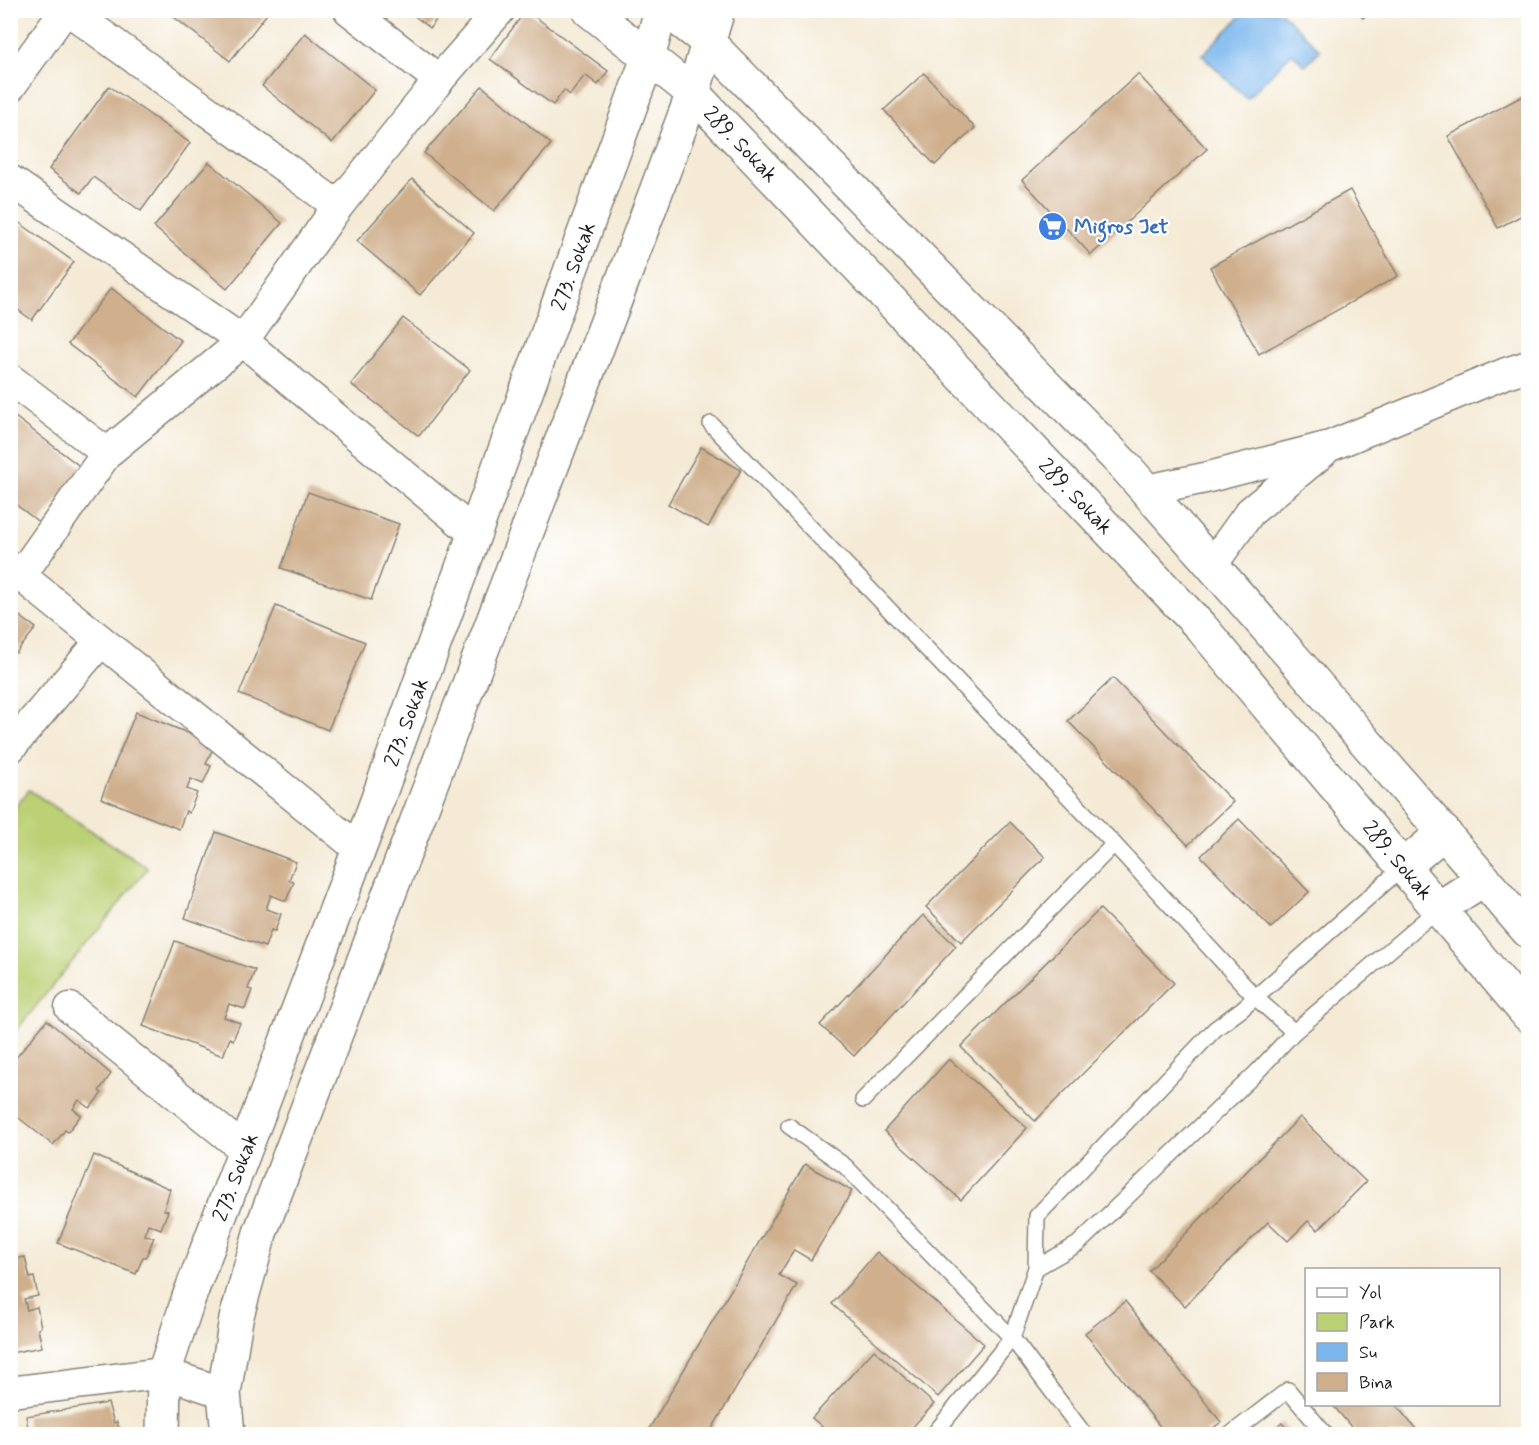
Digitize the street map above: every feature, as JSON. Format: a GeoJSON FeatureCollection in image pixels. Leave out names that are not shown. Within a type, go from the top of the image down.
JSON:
{"type":"FeatureCollection","features":[{"type":"Feature","properties":{"kind":"street"},"geometry":{"type":"LineString","coordinates":[[10,87],[67,10],[338,206]]}},
{"type":"Feature","properties":{"kind":"street"},"geometry":{"type":"LineString","coordinates":[[349,10],[440,80]]}},
{"type":"Feature","properties":{"kind":"street"},"geometry":{"type":"LineString","coordinates":[[359,849],[16,571],[107,453],[243,341],[338,206],[500,10]]}},
{"type":"Feature","properties":{"kind":"street","name":"289. Sokak"},"geometry":{"type":"LineString","coordinates":[[589,10],[693,93],[1201,627],[1528,1015]]}},
{"type":"Feature","properties":{"kind":"street","name":"273. Sokak"},"geometry":{"type":"LineString","coordinates":[[163,1434],[164,1373],[188,1300],[359,849],[648,58],[661,10]]}},
{"type":"Feature","properties":{"kind":"street"},"geometry":{"type":"LineString","coordinates":[[667,10],[708,42],[1116,457],[1212,564],[1528,931]]}},
{"type":"Feature","properties":{"kind":"street","name":"273. Sokak"},"geometry":{"type":"LineString","coordinates":[[228,1434],[224,1393],[236,1319],[260,1233],[693,93],[718,10]]}},
{"type":"Feature","properties":{"kind":"street"},"geometry":{"type":"LineString","coordinates":[[10,180],[243,341],[474,534]]}},
{"type":"Feature","properties":{"kind":"street"},"geometry":{"type":"LineString","coordinates":[[1146,490],[1205,478],[1330,446],[1528,366]]}},
{"type":"Feature","properties":{"kind":"street"},"geometry":{"type":"LineString","coordinates":[[10,379],[107,453]]}},
{"type":"Feature","properties":{"kind":"street"},"geometry":{"type":"LineString","coordinates":[[1212,564],[1250,512],[1330,446]]}},
{"type":"Feature","properties":{"kind":"street"},"geometry":{"type":"LineString","coordinates":[[10,748],[101,641]]}},
{"type":"Feature","properties":{"kind":"street"},"geometry":{"type":"LineString","coordinates":[[1403,867],[1444,832]]}},
{"type":"Feature","properties":{"kind":"street"},"geometry":{"type":"LineString","coordinates":[[1439,908],[1484,879]]}},
{"type":"Feature","properties":{"kind":"street"},"geometry":{"type":"LineString","coordinates":[[70,1008],[245,1150]]}},
{"type":"Feature","properties":{"kind":"street"},"geometry":{"type":"LineString","coordinates":[[10,1392],[164,1373],[224,1393]]}},
{"type":"Feature","properties":{"kind":"lane"},"geometry":{"type":"LineString","coordinates":[[711,424],[1114,844],[1255,996],[1294,1032]]}},
{"type":"Feature","properties":{"kind":"lane"},"geometry":{"type":"LineString","coordinates":[[863,1100],[1114,844]]}},
{"type":"Feature","properties":{"kind":"lane"},"geometry":{"type":"LineString","coordinates":[[934,1434],[1012,1338],[1036,1268],[1037,1216],[1215,1029],[1242,1009],[1403,867]]}},
{"type":"Feature","properties":{"kind":"lane"},"geometry":{"type":"LineString","coordinates":[[1036,1268],[1078,1244],[1256,1073],[1294,1032],[1439,908]]}},
{"type":"Feature","properties":{"kind":"lane"},"geometry":{"type":"LineString","coordinates":[[789,1126],[845,1166],[1012,1338],[1084,1434]]}},
{"type":"Feature","properties":{"kind":"lane"},"geometry":{"type":"LineString","coordinates":[[1231,1434],[1288,1390],[1325,1434]]}},
{"type":"Feature","properties":{"kind":"green space"},"geometry":{"type":"Polygon","coordinates":[[[29,790],[148,868],[11,1037],[11,812],[29,790]]]}},
{"type":"Feature","properties":{"kind":"water"},"geometry":{"type":"Polygon","coordinates":[[[1247,10],[1280,11],[1320,50],[1305,66],[1292,53],[1247,99],[1202,55],[1247,10]]]}},
{"type":"Feature","properties":{"kind":"building"},"geometry":{"type":"Polygon","coordinates":[[[165,10],[270,10],[230,61],[165,10]]]}},
{"type":"Feature","properties":{"kind":"building"},"geometry":{"type":"Polygon","coordinates":[[[407,10],[444,10],[430,28],[407,10]]]}},
{"type":"Feature","properties":{"kind":"building"},"geometry":{"type":"Polygon","coordinates":[[[526,10],[608,71],[598,85],[585,75],[570,95],[564,90],[553,105],[490,59],[526,10]]]}},
{"type":"Feature","properties":{"kind":"building"},"geometry":{"type":"Polygon","coordinates":[[[1356,10],[1372,10],[1363,18],[1356,10]]]}},
{"type":"Feature","properties":{"kind":"building"},"geometry":{"type":"Polygon","coordinates":[[[305,33],[375,90],[332,143],[262,86],[305,33]]]}},
{"type":"Feature","properties":{"kind":"building"},"geometry":{"type":"Polygon","coordinates":[[[924,73],[975,128],[935,165],[884,110],[924,73]]]}},
{"type":"Feature","properties":{"kind":"building"},"geometry":{"type":"Polygon","coordinates":[[[1138,74],[1207,149],[1091,255],[1022,180],[1138,74]]]}},
{"type":"Feature","properties":{"kind":"building"},"geometry":{"type":"Polygon","coordinates":[[[109,86],[190,143],[141,211],[93,177],[81,193],[49,169],[109,86]]]}},
{"type":"Feature","properties":{"kind":"building"},"geometry":{"type":"Polygon","coordinates":[[[482,86],[551,144],[494,211],[424,153],[482,86]]]}},
{"type":"Feature","properties":{"kind":"building"},"geometry":{"type":"Polygon","coordinates":[[[1528,93],[1528,212],[1498,228],[1448,136],[1528,93]]]}},
{"type":"Feature","properties":{"kind":"building"},"geometry":{"type":"Polygon","coordinates":[[[209,162],[282,223],[227,289],[154,227],[209,162]]]}},
{"type":"Feature","properties":{"kind":"building"},"geometry":{"type":"Polygon","coordinates":[[[412,179],[474,233],[420,295],[357,241],[412,179]]]}},
{"type":"Feature","properties":{"kind":"building"},"geometry":{"type":"Polygon","coordinates":[[[1350,190],[1398,276],[1259,354],[1210,267],[1350,190]]]}},
{"type":"Feature","properties":{"kind":"building"},"geometry":{"type":"Polygon","coordinates":[[[10,216],[74,262],[32,320],[10,304],[10,216]]]}},
{"type":"Feature","properties":{"kind":"building"},"geometry":{"type":"Polygon","coordinates":[[[111,288],[181,341],[138,397],[68,344],[111,288]]]}},
{"type":"Feature","properties":{"kind":"building"},"geometry":{"type":"Polygon","coordinates":[[[403,318],[470,370],[419,436],[351,384],[403,318]]]}},
{"type":"Feature","properties":{"kind":"building"},"geometry":{"type":"Polygon","coordinates":[[[10,413],[82,468],[40,523],[10,500],[10,413]]]}},
{"type":"Feature","properties":{"kind":"building"},"geometry":{"type":"Polygon","coordinates":[[[701,447],[741,470],[708,527],[668,504],[701,447]]]}},
{"type":"Feature","properties":{"kind":"building"},"geometry":{"type":"Polygon","coordinates":[[[308,492],[399,524],[371,600],[281,568],[308,492]]]}},
{"type":"Feature","properties":{"kind":"building"},"geometry":{"type":"Polygon","coordinates":[[[276,606],[365,642],[328,730],[239,694],[276,606]]]}},
{"type":"Feature","properties":{"kind":"building"},"geometry":{"type":"Polygon","coordinates":[[[10,609],[36,628],[16,653],[10,649],[10,609]]]}},
{"type":"Feature","properties":{"kind":"building"},"geometry":{"type":"Polygon","coordinates":[[[1113,678],[1233,802],[1188,845],[1068,721],[1113,678]]]}},
{"type":"Feature","properties":{"kind":"building"},"geometry":{"type":"Polygon","coordinates":[[[136,712],[215,744],[206,764],[211,766],[203,784],[191,779],[187,789],[197,793],[179,829],[101,798],[136,712]]]}},
{"type":"Feature","properties":{"kind":"building"},"geometry":{"type":"Polygon","coordinates":[[[1239,819],[1309,892],[1271,928],[1201,856],[1239,819]]]}},
{"type":"Feature","properties":{"kind":"building"},"geometry":{"type":"Polygon","coordinates":[[[1010,822],[1045,857],[961,942],[926,907],[1010,822]]]}},
{"type":"Feature","properties":{"kind":"building"},"geometry":{"type":"Polygon","coordinates":[[[216,832],[296,862],[289,880],[294,882],[286,901],[271,895],[266,909],[281,914],[275,931],[271,930],[265,947],[185,918],[216,832]]]}},
{"type":"Feature","properties":{"kind":"building"},"geometry":{"type":"Polygon","coordinates":[[[1100,909],[1174,983],[1035,1121],[961,1047],[1100,909]]]}},
{"type":"Feature","properties":{"kind":"building"},"geometry":{"type":"Polygon","coordinates":[[[923,915],[956,946],[854,1056],[820,1025],[923,915]]]}},
{"type":"Feature","properties":{"kind":"building"},"geometry":{"type":"Polygon","coordinates":[[[175,941],[255,970],[248,989],[252,990],[245,1009],[229,1004],[224,1017],[240,1023],[233,1040],[230,1038],[223,1056],[143,1026],[175,941]]]}},
{"type":"Feature","properties":{"kind":"building"},"geometry":{"type":"Polygon","coordinates":[[[47,1020],[111,1074],[99,1091],[102,1093],[90,1108],[79,1100],[73,1109],[81,1115],[68,1132],[65,1130],[53,1145],[10,1111],[10,1065],[47,1020]]]}},
{"type":"Feature","properties":{"kind":"building"},"geometry":{"type":"Polygon","coordinates":[[[949,1059],[1027,1128],[961,1200],[884,1131],[949,1059]]]}},
{"type":"Feature","properties":{"kind":"building"},"geometry":{"type":"Polygon","coordinates":[[[1300,1117],[1366,1182],[1318,1230],[1308,1221],[1288,1241],[1268,1222],[1185,1306],[1149,1271],[1300,1117]]]}},
{"type":"Feature","properties":{"kind":"building"},"geometry":{"type":"Polygon","coordinates":[[[94,1155],[170,1189],[164,1210],[168,1211],[161,1229],[148,1224],[144,1235],[154,1237],[136,1274],[58,1243],[94,1155]]]}},
{"type":"Feature","properties":{"kind":"building"},"geometry":{"type":"Polygon","coordinates":[[[805,1164],[852,1191],[811,1260],[794,1250],[779,1275],[797,1285],[709,1434],[646,1434],[805,1164]]]}},
{"type":"Feature","properties":{"kind":"building"},"geometry":{"type":"Polygon","coordinates":[[[877,1252],[984,1344],[938,1397],[832,1304],[877,1252]]]}},
{"type":"Feature","properties":{"kind":"building"},"geometry":{"type":"Polygon","coordinates":[[[25,1257],[30,1278],[34,1277],[38,1296],[24,1299],[27,1310],[37,1307],[42,1347],[10,1353],[10,1260],[25,1257]]]}},
{"type":"Feature","properties":{"kind":"building"},"geometry":{"type":"Polygon","coordinates":[[[1125,1301],[1221,1422],[1205,1434],[1166,1434],[1085,1333],[1125,1301]]]}},
{"type":"Feature","properties":{"kind":"building"},"geometry":{"type":"Polygon","coordinates":[[[874,1350],[934,1404],[906,1434],[830,1434],[812,1418],[874,1350]]]}},
{"type":"Feature","properties":{"kind":"building"},"geometry":{"type":"Polygon","coordinates":[[[108,1403],[120,1434],[29,1434],[26,1416],[108,1403]]]}},
{"type":"Feature","properties":{"kind":"building"},"geometry":{"type":"Polygon","coordinates":[[[1334,1406],[1397,1406],[1420,1434],[1357,1434],[1334,1406]]]}},
{"type":"Feature","properties":{"kind":"building"},"geometry":{"type":"Polygon","coordinates":[[[1282,1423],[1291,1434],[1267,1434],[1282,1423]]]}},
{"type":"Feature","properties":{"kind":"place","name":"Migros Jet"},"geometry":{"type":"Point","coordinates":[1053,226]}}]}
